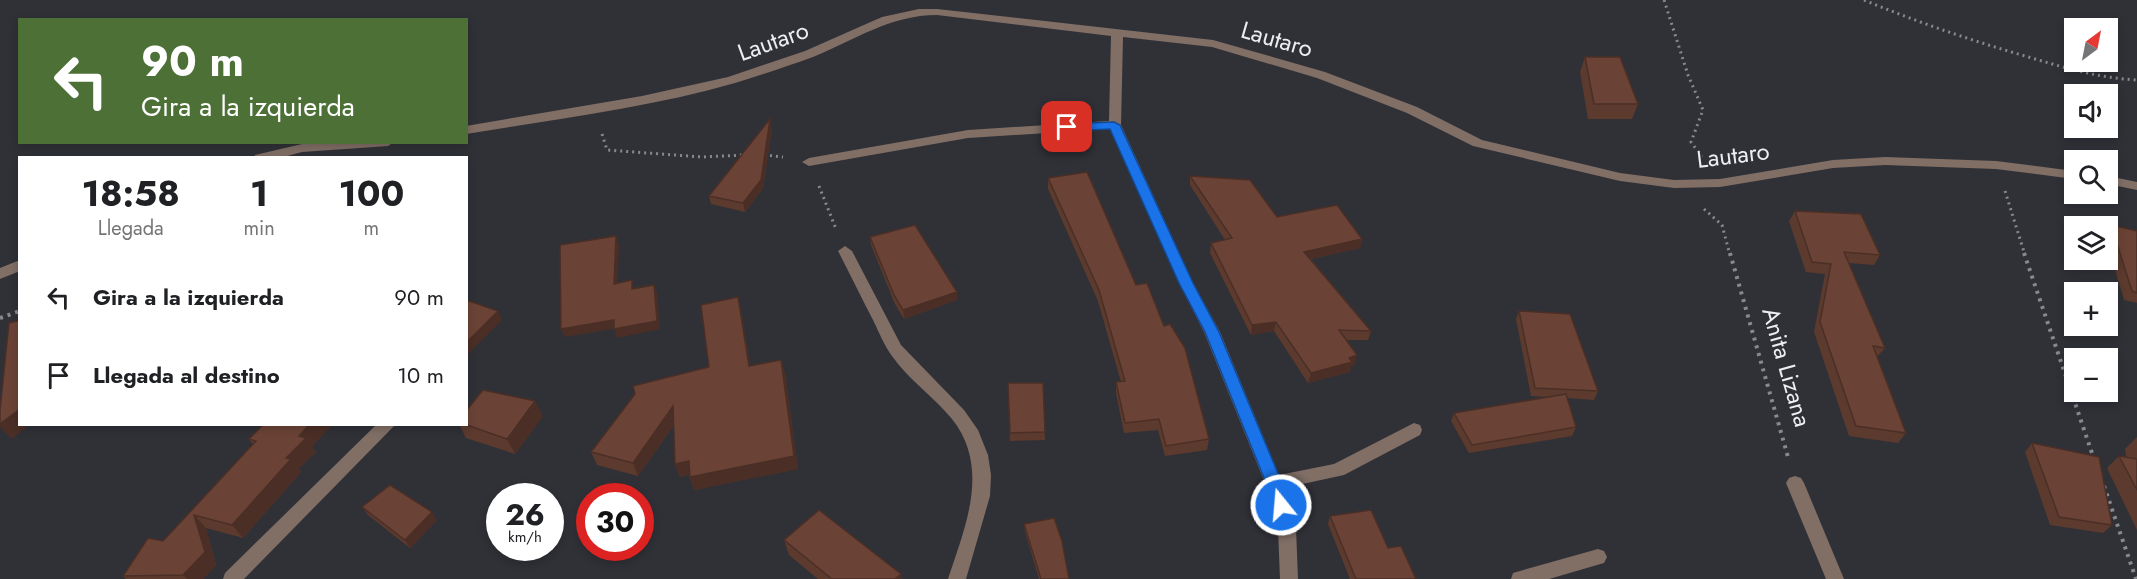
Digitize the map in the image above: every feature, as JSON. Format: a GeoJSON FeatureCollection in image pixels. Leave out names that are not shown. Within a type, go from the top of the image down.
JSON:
{"type":"FeatureCollection","features":[{"type":"Feature","properties":{"kind":"street","name":"Lautaro"},"geometry":{"type":"LineString","coordinates":[[468,130],[642,100],[731,80],[809,54],[886,19],[919,12],[955,14],[1213,44],[1320,75],[1412,110],[1478,143],[1620,177],[1674,184],[1720,183],[1833,164],[1885,160],[1996,165],[2064,174]]}},
{"type":"Feature","properties":{"kind":"street"},"geometry":{"type":"LineString","coordinates":[[1117,33],[1114,125],[1186,283],[1212,332],[1274,483],[1287,528],[1289,579]]}},
{"type":"Feature","properties":{"kind":"street"},"geometry":{"type":"LineString","coordinates":[[809,162],[968,134],[1114,125]]}},
{"type":"Feature","properties":{"kind":"street"},"geometry":{"type":"LineString","coordinates":[[268,156],[302,148],[359,144]]}},
{"type":"Feature","properties":{"kind":"street"},"geometry":{"type":"LineString","coordinates":[[2118,182],[2137,186]]}},
{"type":"Feature","properties":{"kind":"street"},"geometry":{"type":"LineString","coordinates":[[845,251],[895,348],[941,400],[957,413],[978,446],[983,471],[982,497],[957,579]]}},
{"type":"Feature","properties":{"kind":"street"},"geometry":{"type":"LineString","coordinates":[[0,274],[18,266]]}},
{"type":"Feature","properties":{"kind":"street"},"geometry":{"type":"LineString","coordinates":[[232,579],[386,426]]}},
{"type":"Feature","properties":{"kind":"street"},"geometry":{"type":"LineString","coordinates":[[1274,483],[1338,470],[1414,430]]}},
{"type":"Feature","properties":{"kind":"street"},"geometry":{"type":"LineString","coordinates":[[1795,483],[1835,579]]}},
{"type":"Feature","properties":{"kind":"street"},"geometry":{"type":"LineString","coordinates":[[1520,579],[1598,557]]}},
{"type":"Feature","properties":{"kind":"path"},"geometry":{"type":"LineString","coordinates":[[1664,0],[1688,75],[1702,110],[1691,142],[1720,183]]}},
{"type":"Feature","properties":{"kind":"path"},"geometry":{"type":"LineString","coordinates":[[1864,0],[1946,31],[2037,60],[2093,76],[2137,80]]}},
{"type":"Feature","properties":{"kind":"path"},"geometry":{"type":"LineString","coordinates":[[595,107],[607,150],[702,157],[745,155]]}},
{"type":"Feature","properties":{"kind":"path"},"geometry":{"type":"LineString","coordinates":[[756,155],[809,162],[845,251]]}},
{"type":"Feature","properties":{"kind":"path"},"geometry":{"type":"LineString","coordinates":[[1996,165],[2046,322],[2098,470]]}},
{"type":"Feature","properties":{"kind":"path","name":"Anita Lizana"},"geometry":{"type":"LineString","coordinates":[[1674,184],[1722,225],[1795,483]]}},
{"type":"Feature","properties":{"kind":"path"},"geometry":{"type":"LineString","coordinates":[[0,318],[18,311]]}},
{"type":"Feature","properties":{"kind":"path"},"geometry":{"type":"LineString","coordinates":[[2102,481],[2136,579]]}},
{"type":"Feature","properties":{"kind":"building"},"geometry":{"type":"Polygon","coordinates":[[[1585,57],[1620,57],[1638,104],[1594,104],[1585,57]]]}},
{"type":"Feature","properties":{"kind":"building"},"geometry":{"type":"Polygon","coordinates":[[[770,119],[761,180],[743,203],[709,196],[770,119]]]}},
{"type":"Feature","properties":{"kind":"building"},"geometry":{"type":"Polygon","coordinates":[[[1087,172],[1136,285],[1147,283],[1164,326],[1170,324],[1185,348],[1209,439],[1166,446],[1159,419],[1125,423],[1116,382],[1125,381],[1099,290],[1048,178],[1087,172]]]}},
{"type":"Feature","properties":{"kind":"building"},"geometry":{"type":"Polygon","coordinates":[[[1190,176],[1250,180],[1277,217],[1337,205],[1362,239],[1304,252],[1371,331],[1339,330],[1357,355],[1349,358],[1352,362],[1311,373],[1276,322],[1252,325],[1211,243],[1232,238],[1190,176]]]}},
{"type":"Feature","properties":{"kind":"building"},"geometry":{"type":"Polygon","coordinates":[[[1795,211],[1861,214],[1880,255],[1844,252],[1885,348],[1873,346],[1906,433],[1856,426],[1820,322],[1831,264],[1812,262],[1795,211]]]}},
{"type":"Feature","properties":{"kind":"building"},"geometry":{"type":"Polygon","coordinates":[[[915,225],[957,292],[903,310],[894,295],[870,237],[915,225]]]}},
{"type":"Feature","properties":{"kind":"building"},"geometry":{"type":"Polygon","coordinates":[[[2118,227],[2137,231],[2137,293],[2132,291],[2118,247],[2118,227]]]}},
{"type":"Feature","properties":{"kind":"building"},"geometry":{"type":"Polygon","coordinates":[[[616,236],[614,284],[632,280],[632,289],[654,285],[657,321],[614,329],[614,320],[561,329],[560,245],[616,236]]]}},
{"type":"Feature","properties":{"kind":"building"},"geometry":{"type":"Polygon","coordinates":[[[738,297],[749,366],[781,360],[794,456],[690,477],[689,461],[675,464],[673,406],[633,463],[591,452],[635,394],[633,386],[709,367],[701,305],[738,297]]]}},
{"type":"Feature","properties":{"kind":"building"},"geometry":{"type":"Polygon","coordinates":[[[468,301],[498,311],[468,341],[468,301]]]}},
{"type":"Feature","properties":{"kind":"building"},"geometry":{"type":"Polygon","coordinates":[[[1519,311],[1570,314],[1598,391],[1535,388],[1519,311]]]}},
{"type":"Feature","properties":{"kind":"building"},"geometry":{"type":"Polygon","coordinates":[[[18,321],[18,410],[0,424],[0,410],[9,323],[18,321]]]}},
{"type":"Feature","properties":{"kind":"building"},"geometry":{"type":"Polygon","coordinates":[[[1008,383],[1043,383],[1045,432],[1010,433],[1008,383]]]}},
{"type":"Feature","properties":{"kind":"building"},"geometry":{"type":"Polygon","coordinates":[[[483,390],[535,401],[507,439],[468,425],[468,409],[483,390]]]}},
{"type":"Feature","properties":{"kind":"building"},"geometry":{"type":"Polygon","coordinates":[[[1566,394],[1576,427],[1472,445],[1454,413],[1566,394]]]}},
{"type":"Feature","properties":{"kind":"building"},"geometry":{"type":"Polygon","coordinates":[[[262,426],[308,426],[299,436],[306,438],[286,458],[291,459],[232,525],[194,515],[205,552],[183,575],[123,576],[148,538],[163,541],[256,441],[249,439],[262,426]]]}},
{"type":"Feature","properties":{"kind":"building"},"geometry":{"type":"Polygon","coordinates":[[[2032,443],[2099,457],[2112,525],[2059,517],[2032,443]]]}},
{"type":"Feature","properties":{"kind":"building"},"geometry":{"type":"Polygon","coordinates":[[[2119,456],[2137,459],[2137,490],[2119,456]]]}},
{"type":"Feature","properties":{"kind":"building"},"geometry":{"type":"Polygon","coordinates":[[[390,485],[432,512],[405,540],[362,507],[390,485]]]}},
{"type":"Feature","properties":{"kind":"building"},"geometry":{"type":"Polygon","coordinates":[[[819,510],[901,574],[895,579],[832,579],[784,540],[819,510]]]}},
{"type":"Feature","properties":{"kind":"building"},"geometry":{"type":"Polygon","coordinates":[[[1371,510],[1388,548],[1401,546],[1416,579],[1356,579],[1330,516],[1371,510]]]}},
{"type":"Feature","properties":{"kind":"building"},"geometry":{"type":"Polygon","coordinates":[[[1054,518],[1062,541],[1069,579],[1041,579],[1024,524],[1054,518]]]}},
{"type":"Feature","properties":{"kind":"route"},"geometry":{"type":"LineString","coordinates":[[1067,127],[1114,125],[1186,283],[1212,332],[1281,505]]}}]}
